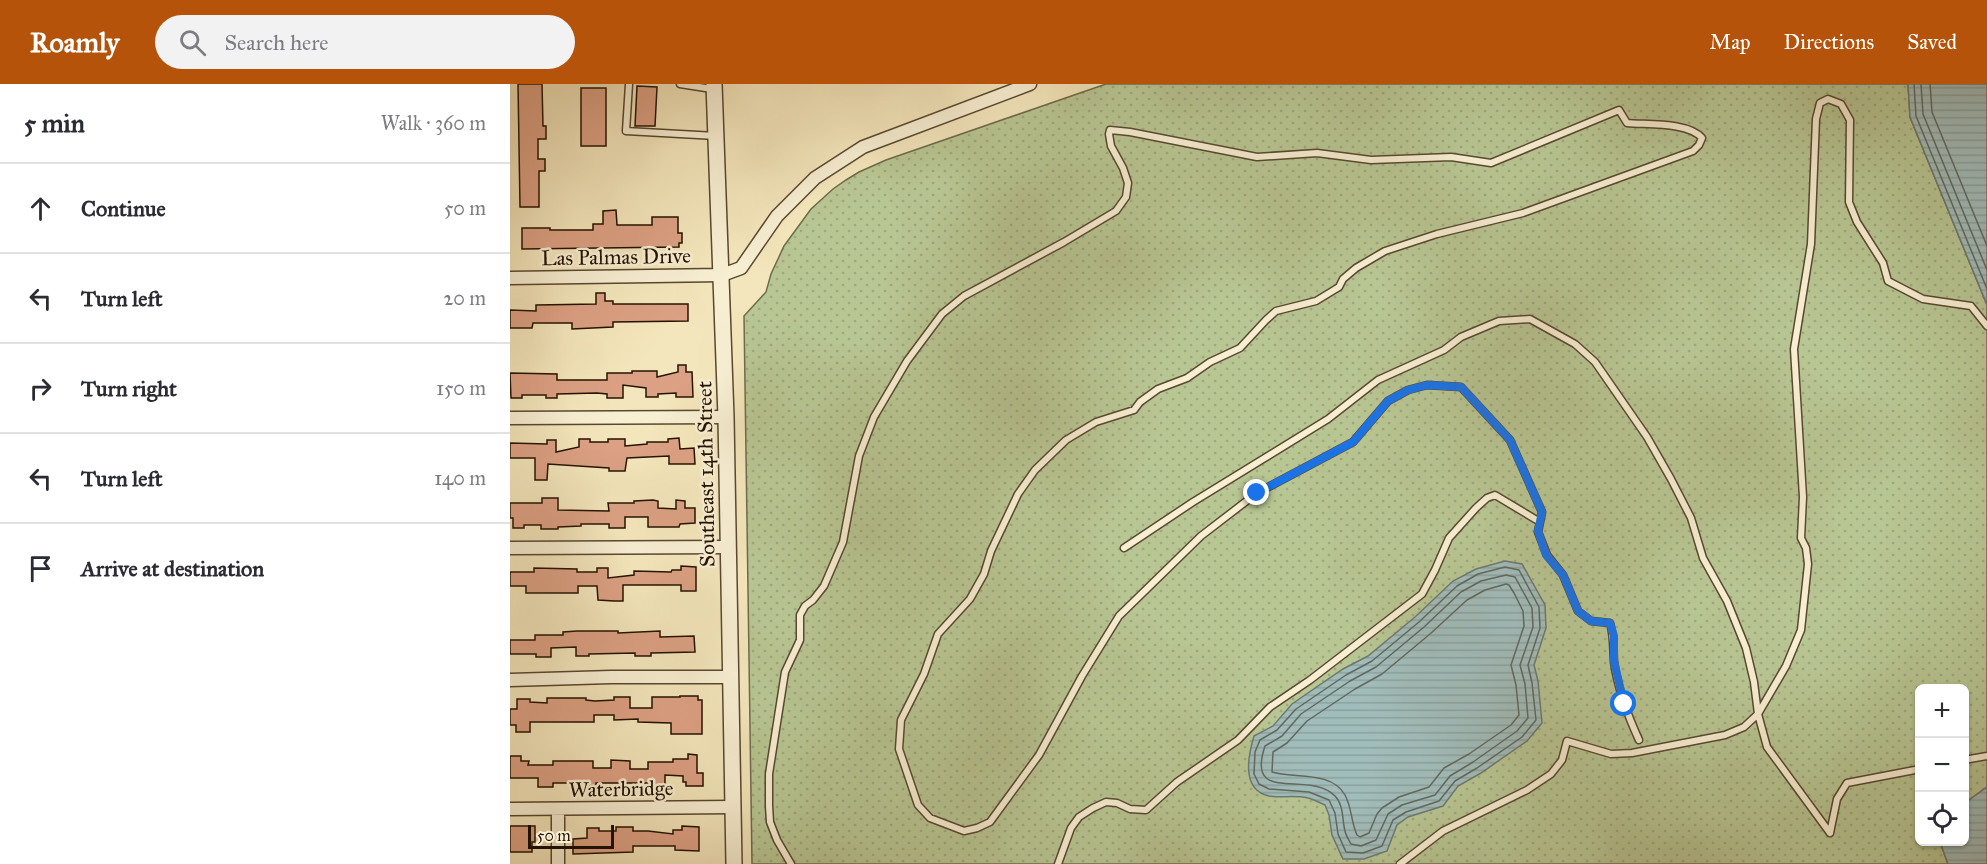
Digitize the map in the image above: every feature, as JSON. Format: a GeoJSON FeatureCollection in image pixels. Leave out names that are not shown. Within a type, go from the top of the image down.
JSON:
{"type":"FeatureCollection","features":[{"type":"Feature","properties":{"kind":"street"},"geometry":{"type":"LineString","coordinates":[[722,275],[741,268],[777,216],[815,178],[863,147],[1030,84]]}},
{"type":"Feature","properties":{"kind":"street","name":"Southeast 14th Street"},"geometry":{"type":"LineString","coordinates":[[714,87],[726,417],[734,864]]}},
{"type":"Feature","properties":{"kind":"street","name":"Las Palmas Drive"},"geometry":{"type":"LineString","coordinates":[[510,278],[722,275]]}},
{"type":"Feature","properties":{"kind":"street"},"geometry":{"type":"LineString","coordinates":[[510,418],[726,417]]}},
{"type":"Feature","properties":{"kind":"street"},"geometry":{"type":"LineString","coordinates":[[510,548],[729,547]]}},
{"type":"Feature","properties":{"kind":"street"},"geometry":{"type":"LineString","coordinates":[[510,680],[731,677]]}},
{"type":"Feature","properties":{"kind":"street","name":"Waterbridge"},"geometry":{"type":"LineString","coordinates":[[510,810],[733,807]]}},
{"type":"Feature","properties":{"kind":"street"},"geometry":{"type":"LineString","coordinates":[[558,809],[558,864]]}},
{"type":"Feature","properties":{"kind":"lane"},"geometry":{"type":"LineString","coordinates":[[628,84],[626,131],[716,136]]}},
{"type":"Feature","properties":{"kind":"lane"},"geometry":{"type":"LineString","coordinates":[[680,84],[714,87]]}},
{"type":"Feature","properties":{"kind":"lane"},"geometry":{"type":"LineString","coordinates":[[1400,864],[1443,831],[1518,795],[1551,774],[1562,760],[1567,741],[1611,754],[1632,753],[1725,735],[1744,727],[1758,714],[1786,666],[1801,630],[1807,582],[1806,548],[1801,538],[1803,498],[1794,349],[1811,244],[1816,119],[1820,103],[1828,99],[1841,104],[1850,120],[1849,202],[1857,222],[1883,263],[1888,281],[1923,299],[1971,306],[1987,326]]}},
{"type":"Feature","properties":{"kind":"lane"},"geometry":{"type":"LineString","coordinates":[[791,864],[770,822],[769,806],[769,774],[785,672],[800,640],[800,615],[805,606],[825,586],[843,542],[859,456],[874,417],[907,361],[942,314],[964,296],[1116,211],[1126,197],[1128,183],[1111,146],[1110,130],[1257,157],[1317,153],[1371,160],[1451,157],[1491,163],[1619,110],[1627,123],[1687,128],[1702,138],[1700,145],[1693,151],[1523,213],[1437,234],[1385,251],[1356,268],[1343,279],[1339,286],[1316,301],[1276,311],[1239,348],[1210,362],[1187,378],[1158,389],[1140,402],[1134,410],[1096,422],[1066,440],[1035,470],[1018,494],[991,551],[984,574],[970,599],[938,634],[924,674],[901,720],[899,749],[918,805],[930,818],[964,831],[990,822],[1039,755],[1082,676],[1119,616],[1201,536],[1257,493],[1353,442],[1388,401],[1408,390],[1427,385],[1461,387],[1510,440],[1542,512],[1538,531],[1546,555],[1563,575],[1578,611],[1591,621],[1610,623],[1614,636],[1613,649],[1618,684],[1639,740]]}},
{"type":"Feature","properties":{"kind":"lane"},"geometry":{"type":"LineString","coordinates":[[1124,548],[1193,502],[1328,419],[1378,380],[1444,350],[1461,337],[1498,321],[1530,319],[1575,344],[1595,362],[1647,437],[1691,518],[1703,558],[1727,602],[1746,648],[1758,714],[1767,747],[1830,833],[1837,799],[1847,783],[1915,770]]}},
{"type":"Feature","properties":{"kind":"lane"},"geometry":{"type":"LineString","coordinates":[[1058,864],[1071,828],[1079,817],[1106,802],[1117,803],[1130,809],[1146,810],[1177,782],[1238,740],[1270,706],[1310,680],[1422,594],[1436,570],[1449,538],[1487,498],[1495,495],[1503,498],[1540,522]]}},
{"type":"Feature","properties":{"kind":"lane"},"geometry":{"type":"LineString","coordinates":[[1969,759],[1987,756]]}},
{"type":"Feature","properties":{"kind":"green space"},"geometry":{"type":"Polygon","coordinates":[[[1106,84],[1908,84],[1910,117],[1987,305],[1987,787],[1969,800],[1969,684],[1915,684],[1915,846],[1941,846],[1948,864],[752,864],[744,316],[766,292],[771,274],[784,246],[811,209],[846,180],[886,160],[1106,84]]]}},
{"type":"Feature","properties":{"kind":"water"},"geometry":{"type":"Polygon","coordinates":[[[1908,84],[1987,84],[1987,305],[1910,117],[1908,84]]]}},
{"type":"Feature","properties":{"kind":"water"},"geometry":{"type":"Polygon","coordinates":[[[1505,561],[1522,564],[1545,605],[1546,628],[1534,665],[1542,723],[1527,741],[1458,786],[1443,806],[1408,817],[1397,825],[1387,851],[1364,859],[1343,859],[1332,835],[1325,805],[1303,797],[1269,796],[1260,793],[1254,787],[1250,780],[1249,762],[1254,736],[1273,726],[1292,704],[1343,669],[1368,656],[1415,617],[1453,581],[1476,569],[1505,561]]]}},
{"type":"Feature","properties":{"kind":"water"},"geometry":{"type":"Polygon","coordinates":[[[1987,787],[1987,864],[1948,864],[1941,846],[1969,846],[1969,800],[1987,787]]]}},
{"type":"Feature","properties":{"kind":"building"},"geometry":{"type":"Polygon","coordinates":[[[518,84],[542,84],[543,126],[546,126],[546,139],[538,139],[538,159],[545,159],[545,171],[539,171],[539,207],[520,207],[518,84]]]}},
{"type":"Feature","properties":{"kind":"building"},"geometry":{"type":"Polygon","coordinates":[[[637,86],[657,87],[655,126],[635,126],[637,86]]]}},
{"type":"Feature","properties":{"kind":"building"},"geometry":{"type":"Polygon","coordinates":[[[581,88],[606,88],[606,146],[581,146],[581,88]]]}},
{"type":"Feature","properties":{"kind":"building"},"geometry":{"type":"Polygon","coordinates":[[[616,210],[617,225],[652,225],[652,217],[678,217],[678,233],[682,233],[682,243],[679,243],[679,247],[522,249],[522,228],[593,230],[593,224],[603,224],[603,211],[616,210]]]}},
{"type":"Feature","properties":{"kind":"building"},"geometry":{"type":"Polygon","coordinates":[[[596,293],[605,293],[605,301],[613,301],[613,304],[688,304],[688,321],[613,322],[613,327],[572,329],[572,323],[533,323],[532,328],[510,328],[510,310],[536,311],[536,305],[596,304],[596,293]]]}},
{"type":"Feature","properties":{"kind":"building"},"geometry":{"type":"Polygon","coordinates":[[[678,365],[686,365],[686,372],[692,372],[693,397],[676,397],[676,393],[646,397],[646,388],[623,385],[623,398],[607,398],[607,394],[597,393],[557,394],[557,398],[546,398],[546,395],[522,395],[522,398],[511,398],[510,373],[557,374],[557,380],[607,380],[607,373],[632,373],[632,371],[657,371],[657,377],[678,372],[678,365]]]}},
{"type":"Feature","properties":{"kind":"building"},"geometry":{"type":"Polygon","coordinates":[[[679,438],[680,449],[694,448],[695,464],[669,464],[669,456],[627,458],[625,471],[548,464],[547,480],[535,480],[535,458],[510,458],[510,443],[547,444],[547,440],[556,440],[556,452],[579,447],[579,439],[590,439],[590,442],[608,442],[608,439],[625,439],[625,446],[647,444],[647,442],[668,442],[668,439],[679,438]]]}},
{"type":"Feature","properties":{"kind":"building"},"geometry":{"type":"Polygon","coordinates":[[[542,498],[558,498],[558,510],[609,511],[608,503],[653,500],[658,501],[658,508],[676,509],[676,500],[685,501],[685,508],[695,508],[695,523],[680,524],[679,527],[648,527],[648,517],[625,517],[625,528],[609,528],[609,524],[581,524],[581,526],[558,527],[558,529],[541,529],[541,525],[524,525],[524,528],[513,528],[510,503],[542,503],[542,498]]]}},
{"type":"Feature","properties":{"kind":"building"},"geometry":{"type":"Polygon","coordinates":[[[681,566],[696,567],[696,591],[681,591],[681,585],[623,585],[623,601],[614,601],[598,600],[597,586],[578,586],[578,593],[526,593],[526,586],[510,586],[510,572],[534,572],[534,568],[597,572],[597,568],[608,568],[608,578],[634,575],[634,571],[671,572],[681,570],[681,566]]]}},
{"type":"Feature","properties":{"kind":"building"},"geometry":{"type":"Polygon","coordinates":[[[618,631],[618,633],[660,631],[660,637],[694,636],[695,652],[651,653],[651,656],[635,656],[635,653],[576,656],[576,647],[551,648],[551,657],[536,657],[536,654],[510,654],[510,640],[535,640],[535,635],[563,635],[563,632],[618,631]]]}},
{"type":"Feature","properties":{"kind":"building"},"geometry":{"type":"Polygon","coordinates":[[[698,696],[698,700],[702,700],[702,734],[671,734],[671,723],[638,722],[638,719],[614,720],[614,715],[594,715],[594,722],[530,722],[530,732],[516,732],[516,725],[510,725],[510,709],[517,709],[517,699],[547,703],[547,698],[586,698],[586,700],[595,701],[614,700],[614,697],[630,697],[630,708],[652,708],[652,697],[698,696]]]}},
{"type":"Feature","properties":{"kind":"building"},"geometry":{"type":"Polygon","coordinates":[[[688,754],[697,755],[697,773],[703,773],[703,786],[686,786],[683,776],[665,775],[665,786],[648,786],[648,783],[596,783],[596,786],[587,786],[587,783],[553,783],[553,787],[538,787],[538,778],[510,778],[510,756],[521,756],[521,761],[529,761],[528,765],[553,765],[553,761],[593,761],[593,768],[611,768],[611,760],[630,761],[630,769],[648,769],[648,762],[673,762],[673,759],[688,759],[688,754]]]}},
{"type":"Feature","properties":{"kind":"building"},"geometry":{"type":"Polygon","coordinates":[[[510,826],[535,826],[535,842],[532,842],[532,852],[510,852],[510,826]]]}},
{"type":"Feature","properties":{"kind":"building"},"geometry":{"type":"Polygon","coordinates":[[[682,826],[699,827],[699,851],[675,850],[675,846],[633,846],[633,852],[573,854],[573,839],[587,838],[587,828],[616,831],[616,827],[633,827],[633,831],[673,834],[673,830],[682,830],[682,826]]]}},
{"type":"Feature","properties":{"kind":"route"},"geometry":{"type":"LineString","coordinates":[[1257,493],[1353,442],[1388,401],[1408,390],[1427,385],[1461,387],[1510,440],[1542,512],[1538,531],[1546,555],[1563,575],[1578,611],[1591,621],[1610,623],[1614,636],[1614,661],[1624,704]]}}]}
